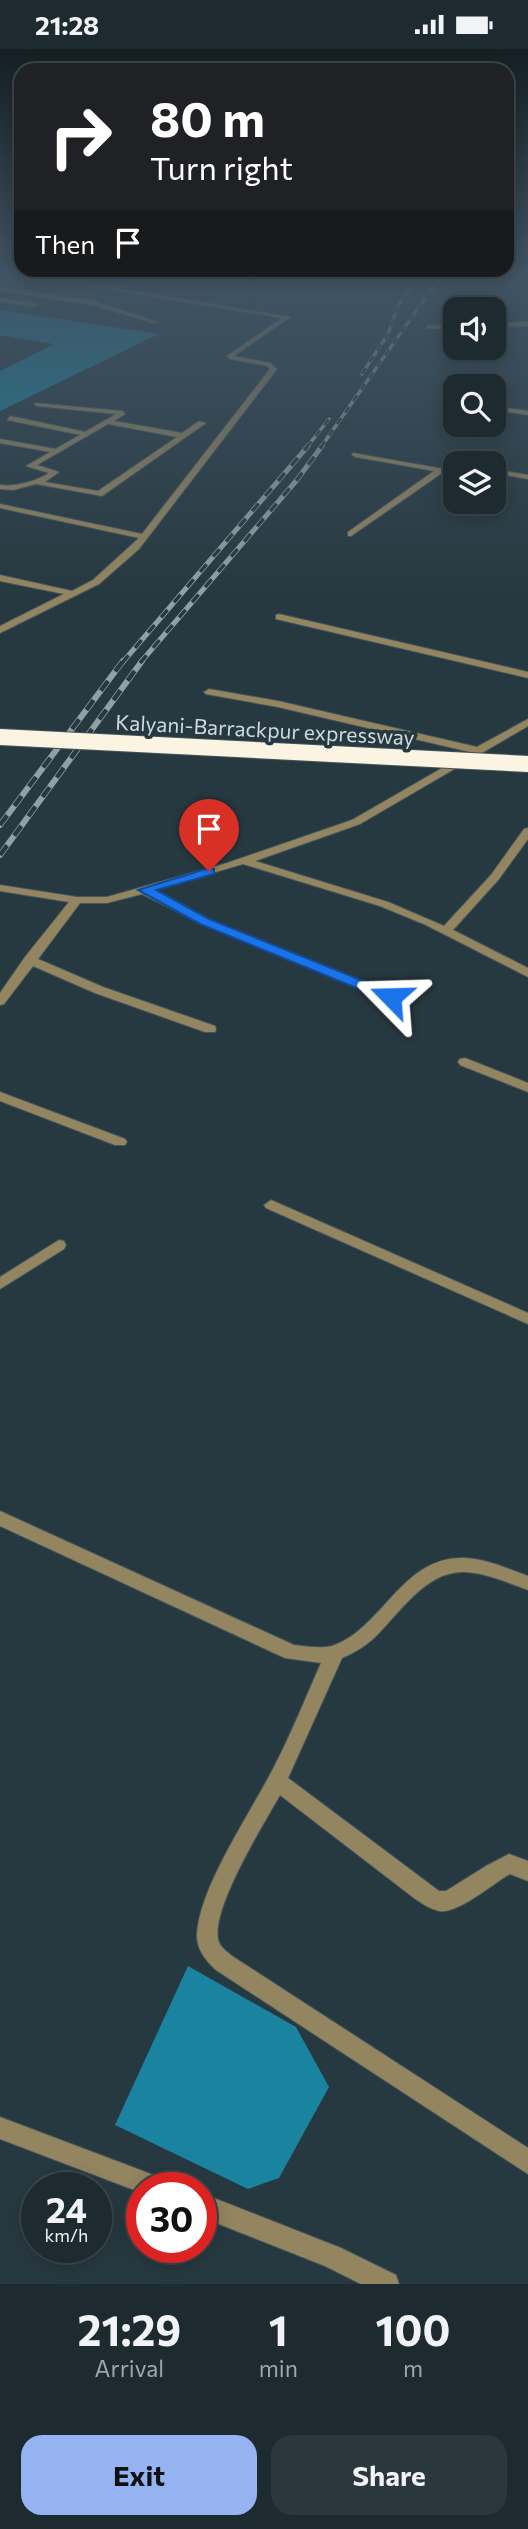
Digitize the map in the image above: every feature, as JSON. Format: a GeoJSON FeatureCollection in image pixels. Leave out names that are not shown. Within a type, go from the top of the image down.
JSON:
{"type":"FeatureCollection","features":[{"type":"Feature","properties":{"kind":"highway","name":"Kalyani-Barrackpur expressway"},"geometry":{"type":"LineString","coordinates":[[0,737],[528,764]]}},
{"type":"Feature","properties":{"kind":"street"},"geometry":{"type":"LineString","coordinates":[[0,630],[96,583],[144,537],[264,381]]}},
{"type":"Feature","properties":{"kind":"street"},"geometry":{"type":"LineString","coordinates":[[36,404],[123,412],[30,466],[55,473],[39,483]]}},
{"type":"Feature","properties":{"kind":"street"},"geometry":{"type":"LineString","coordinates":[[506,410],[528,413]]}},
{"type":"Feature","properties":{"kind":"street"},"geometry":{"type":"LineString","coordinates":[[10,418],[86,434]]}},
{"type":"Feature","properties":{"kind":"street"},"geometry":{"type":"LineString","coordinates":[[108,422],[185,436]]}},
{"type":"Feature","properties":{"kind":"street"},"geometry":{"type":"LineString","coordinates":[[0,487],[16,489],[28,483],[39,483],[99,494],[202,423]]}},
{"type":"Feature","properties":{"kind":"street"},"geometry":{"type":"LineString","coordinates":[[0,441],[56,451]]}},
{"type":"Feature","properties":{"kind":"street"},"geometry":{"type":"LineString","coordinates":[[356,454],[441,470]]}},
{"type":"Feature","properties":{"kind":"street"},"geometry":{"type":"LineString","coordinates":[[351,534],[441,470]]}},
{"type":"Feature","properties":{"kind":"street"},"geometry":{"type":"LineString","coordinates":[[506,473],[528,477]]}},
{"type":"Feature","properties":{"kind":"street"},"geometry":{"type":"LineString","coordinates":[[0,506],[144,537]]}},
{"type":"Feature","properties":{"kind":"street"},"geometry":{"type":"LineString","coordinates":[[0,578],[75,594]]}},
{"type":"Feature","properties":{"kind":"street"},"geometry":{"type":"LineString","coordinates":[[279,617],[528,675]]}},
{"type":"Feature","properties":{"kind":"street"},"geometry":{"type":"LineString","coordinates":[[209,692],[275,702],[389,732],[481,751]]}},
{"type":"Feature","properties":{"kind":"street"},"geometry":{"type":"LineString","coordinates":[[0,888],[77,900],[107,900],[244,861],[356,822],[528,722]]}},
{"type":"Feature","properties":{"kind":"street"},"geometry":{"type":"LineString","coordinates":[[446,931],[495,877],[528,831]]}},
{"type":"Feature","properties":{"kind":"street"},"geometry":{"type":"LineString","coordinates":[[244,861],[384,904],[446,931],[528,973]]}},
{"type":"Feature","properties":{"kind":"street"},"geometry":{"type":"LineString","coordinates":[[144,890],[205,921],[391,997]]}},
{"type":"Feature","properties":{"kind":"street"},"geometry":{"type":"LineString","coordinates":[[0,1001],[77,900]]}},
{"type":"Feature","properties":{"kind":"street"},"geometry":{"type":"LineString","coordinates":[[30,960],[99,990],[211,1029]]}},
{"type":"Feature","properties":{"kind":"street"},"geometry":{"type":"LineString","coordinates":[[465,1062],[528,1088]]}},
{"type":"Feature","properties":{"kind":"street"},"geometry":{"type":"LineString","coordinates":[[0,1096],[120,1142]]}},
{"type":"Feature","properties":{"kind":"street"},"geometry":{"type":"LineString","coordinates":[[271,1205],[528,1319]]}},
{"type":"Feature","properties":{"kind":"street"},"geometry":{"type":"LineString","coordinates":[[0,1284],[59,1245]]}},
{"type":"Feature","properties":{"kind":"street"},"geometry":{"type":"LineString","coordinates":[[0,1518],[292,1652],[335,1653],[357,1641],[416,1584],[436,1570],[457,1565],[482,1568],[528,1583]]}},
{"type":"Feature","properties":{"kind":"street"},"geometry":{"type":"LineString","coordinates":[[335,1653],[277,1781],[226,1877],[210,1915],[207,1937],[211,1951],[224,1963],[370,2061],[528,2162]]}},
{"type":"Feature","properties":{"kind":"street"},"geometry":{"type":"LineString","coordinates":[[277,1781],[421,1891],[437,1900],[448,1900],[495,1869],[509,1864],[528,1871]]}},
{"type":"Feature","properties":{"kind":"street"},"geometry":{"type":"LineString","coordinates":[[0,2128],[126,2176]]}},
{"type":"Feature","properties":{"kind":"street"},"geometry":{"type":"LineString","coordinates":[[217,2211],[332,2257],[387,2284]]}},
{"type":"Feature","properties":{"kind":"water"},"geometry":{"type":"Polygon","coordinates":[[[0,381],[61,381],[0,411],[0,381]]]}},
{"type":"Feature","properties":{"kind":"water"},"geometry":{"type":"Polygon","coordinates":[[[188,1966],[296,2027],[329,2087],[279,2178],[248,2189],[115,2125],[188,1966]]]}},
{"type":"Feature","properties":{"kind":"railway"},"geometry":{"type":"LineString","coordinates":[[321,447],[367,381]]}},
{"type":"Feature","properties":{"kind":"railway"},"geometry":{"type":"LineString","coordinates":[[307,447],[329,419]]}},
{"type":"Feature","properties":{"kind":"railway"},"geometry":{"type":"LineString","coordinates":[[122,663],[308,446]]}},
{"type":"Feature","properties":{"kind":"railway"},"geometry":{"type":"LineString","coordinates":[[140,663],[296,481],[322,446]]}},
{"type":"Feature","properties":{"kind":"railway"},"geometry":{"type":"LineString","coordinates":[[0,825],[123,661]]}},
{"type":"Feature","properties":{"kind":"railway"},"geometry":{"type":"LineString","coordinates":[[0,855],[142,661]]}},
{"type":"Feature","properties":{"kind":"route"},"geometry":{"type":"LineString","coordinates":[[209,871],[144,890],[205,921],[391,997]]}}]}
